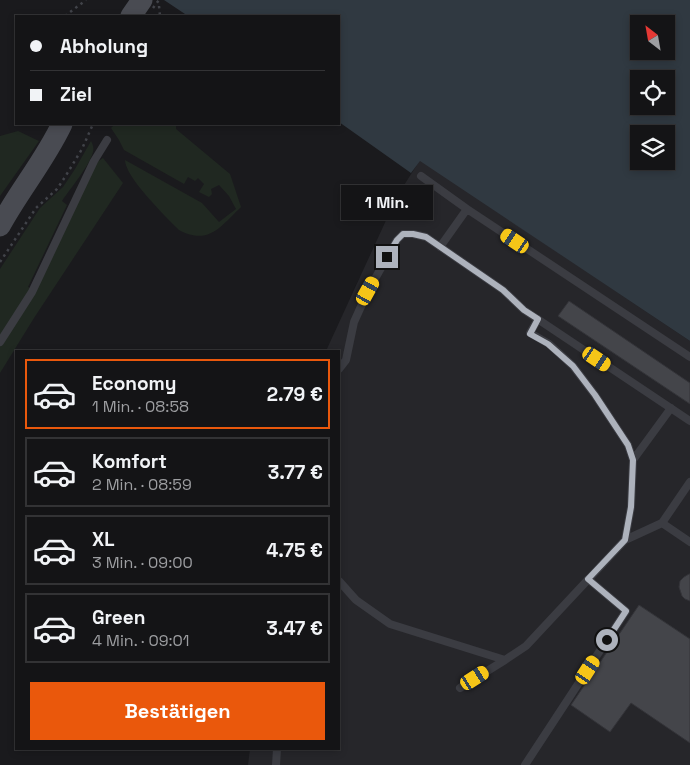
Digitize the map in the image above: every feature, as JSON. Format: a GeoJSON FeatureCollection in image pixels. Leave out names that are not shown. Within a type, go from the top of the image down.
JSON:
{"type":"FeatureCollection","features":[{"type":"Feature","properties":{"kind":"main road"},"geometry":{"type":"LineString","coordinates":[[132,15],[148,4]]}},
{"type":"Feature","properties":{"kind":"main road"},"geometry":{"type":"LineString","coordinates":[[0,226],[9,209],[44,157],[61,125]]}},
{"type":"Feature","properties":{"kind":"lane"},"geometry":{"type":"LineString","coordinates":[[0,342],[32,292],[94,160],[107,140]]}},
{"type":"Feature","properties":{"kind":"lane"},"geometry":{"type":"LineString","coordinates":[[421,176],[467,209],[690,358]]}},
{"type":"Feature","properties":{"kind":"lane"},"geometry":{"type":"LineString","coordinates":[[440,247],[467,209]]}},
{"type":"Feature","properties":{"kind":"lane"},"geometry":{"type":"LineString","coordinates":[[340,368],[346,360],[354,322],[368,291],[397,240],[403,234],[413,234],[426,237],[503,290],[524,310],[690,421]]}},
{"type":"Feature","properties":{"kind":"lane"},"geometry":{"type":"LineString","coordinates":[[538,319],[530,334],[548,344],[573,366],[628,445],[633,460],[631,507],[625,540]]}},
{"type":"Feature","properties":{"kind":"lane"},"geometry":{"type":"LineString","coordinates":[[633,460],[671,408]]}},
{"type":"Feature","properties":{"kind":"lane"},"geometry":{"type":"LineString","coordinates":[[460,688],[526,646],[625,540],[662,523],[690,482]]}},
{"type":"Feature","properties":{"kind":"lane"},"geometry":{"type":"LineString","coordinates":[[662,523],[690,542]]}},
{"type":"Feature","properties":{"kind":"lane"},"geometry":{"type":"LineString","coordinates":[[525,765],[626,611],[588,579]]}},
{"type":"Feature","properties":{"kind":"lane"},"geometry":{"type":"LineString","coordinates":[[340,582],[356,600],[390,624],[505,660]]}},
{"type":"Feature","properties":{"kind":"lane"},"geometry":{"type":"LineString","coordinates":[[276,765],[277,750]]}},
{"type":"Feature","properties":{"kind":"path"},"geometry":{"type":"LineString","coordinates":[[66,15],[86,0]]}},
{"type":"Feature","properties":{"kind":"path"},"geometry":{"type":"LineString","coordinates":[[148,4],[159,0]]}},
{"type":"Feature","properties":{"kind":"path"},"geometry":{"type":"LineString","coordinates":[[0,262],[36,208],[66,178],[82,149],[92,125]]}},
{"type":"Feature","properties":{"kind":"shaded area"},"geometry":{"type":"Polygon","coordinates":[[[164,0],[690,0],[690,341],[420,161],[411,173],[340,123],[340,15],[186,15],[164,0]]]}},
{"type":"Feature","properties":{"kind":"shaded area"},"geometry":{"type":"Polygon","coordinates":[[[114,125],[176,125],[176,129],[230,174],[241,207],[221,227],[207,235],[199,236],[179,230],[156,207],[139,186],[127,167],[125,160],[202,203],[219,222],[236,209],[229,196],[219,185],[211,189],[212,194],[209,197],[199,192],[204,184],[198,178],[195,181],[188,177],[184,184],[124,150],[111,128],[114,125]]]}},
{"type":"Feature","properties":{"kind":"shaded area"},"geometry":{"type":"Polygon","coordinates":[[[18,131],[39,141],[0,196],[0,136],[18,131]]]}},
{"type":"Feature","properties":{"kind":"shaded area"},"geometry":{"type":"Polygon","coordinates":[[[91,141],[93,152],[91,157],[62,201],[67,205],[28,287],[34,290],[96,163],[103,158],[123,183],[0,373],[0,269],[40,208],[63,187],[91,141]]]}},
{"type":"Feature","properties":{"kind":"shaded area"},"geometry":{"type":"Polygon","coordinates":[[[420,160],[690,341],[690,765],[248,765],[250,750],[340,750],[340,350],[326,350],[401,190],[420,160]]]}},
{"type":"Feature","properties":{"kind":"building"},"geometry":{"type":"Polygon","coordinates":[[[569,301],[690,383],[690,404],[558,316],[569,301]]]}},
{"type":"Feature","properties":{"kind":"building"},"geometry":{"type":"Polygon","coordinates":[[[689,574],[690,601],[682,596],[679,587],[680,581],[689,574]]]}},
{"type":"Feature","properties":{"kind":"building"},"geometry":{"type":"Polygon","coordinates":[[[639,605],[690,639],[690,743],[631,703],[610,732],[571,705],[639,605]]]}},
{"type":"Feature","properties":{"kind":"route"},"geometry":{"type":"LineString","coordinates":[[387,257],[403,234],[426,237],[503,290],[524,310],[538,319],[530,334],[548,344],[573,366],[628,445],[633,460],[631,507],[625,540],[588,579],[626,611],[607,640]]}}]}
